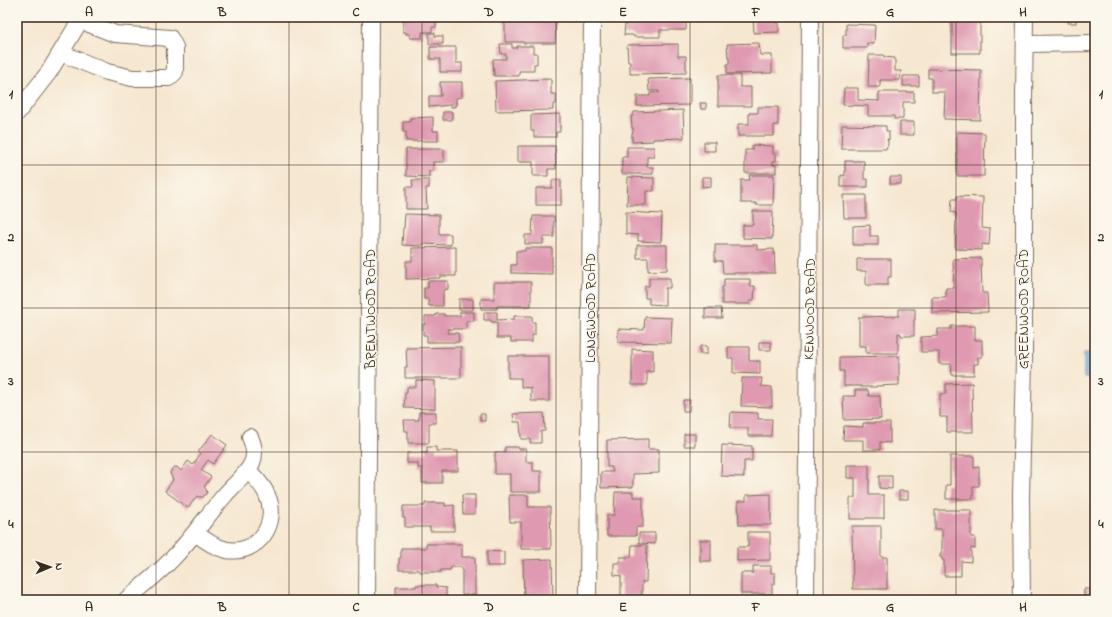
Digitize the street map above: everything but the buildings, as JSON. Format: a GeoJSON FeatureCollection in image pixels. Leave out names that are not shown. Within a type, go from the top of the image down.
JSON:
{"type":"FeatureCollection","features":[{"type":"Feature","properties":{"kind":"street","name":"BRENTWOOD ROAD"},"geometry":{"type":"LineString","coordinates":[[368,600],[371,17]]}},
{"type":"Feature","properties":{"kind":"street","name":"LONGWOOD ROAD"},"geometry":{"type":"LineString","coordinates":[[588,600],[592,17]]}},
{"type":"Feature","properties":{"kind":"street","name":"KENWOOD ROAD"},"geometry":{"type":"LineString","coordinates":[[806,600],[810,17]]}},
{"type":"Feature","properties":{"kind":"street","name":"GREENWOOD ROAD"},"geometry":{"type":"LineString","coordinates":[[1022,600],[1021,498],[1024,358],[1025,17]]}},
{"type":"Feature","properties":{"kind":"street"},"geometry":{"type":"LineString","coordinates":[[17,113],[45,77],[61,53],[80,18],[87,23],[115,34],[170,38],[175,47],[175,72],[169,78],[132,78],[108,72],[61,53]]}},
{"type":"Feature","properties":{"kind":"street"},"geometry":{"type":"LineString","coordinates":[[1025,44],[1095,44]]}},
{"type":"Feature","properties":{"kind":"street"},"geometry":{"type":"LineString","coordinates":[[126,600],[174,557],[210,512],[248,470],[254,454],[254,447],[250,437]]}},
{"type":"Feature","properties":{"kind":"street"},"geometry":{"type":"LineString","coordinates":[[195,532],[213,546],[228,550],[245,548],[253,544],[267,531],[272,514],[268,496],[248,470]]}},
{"type":"Feature","properties":{"kind":"water"},"geometry":{"type":"Polygon","coordinates":[[[1084,353],[1095,353],[1094,378],[1084,378],[1084,353]]]}}]}
